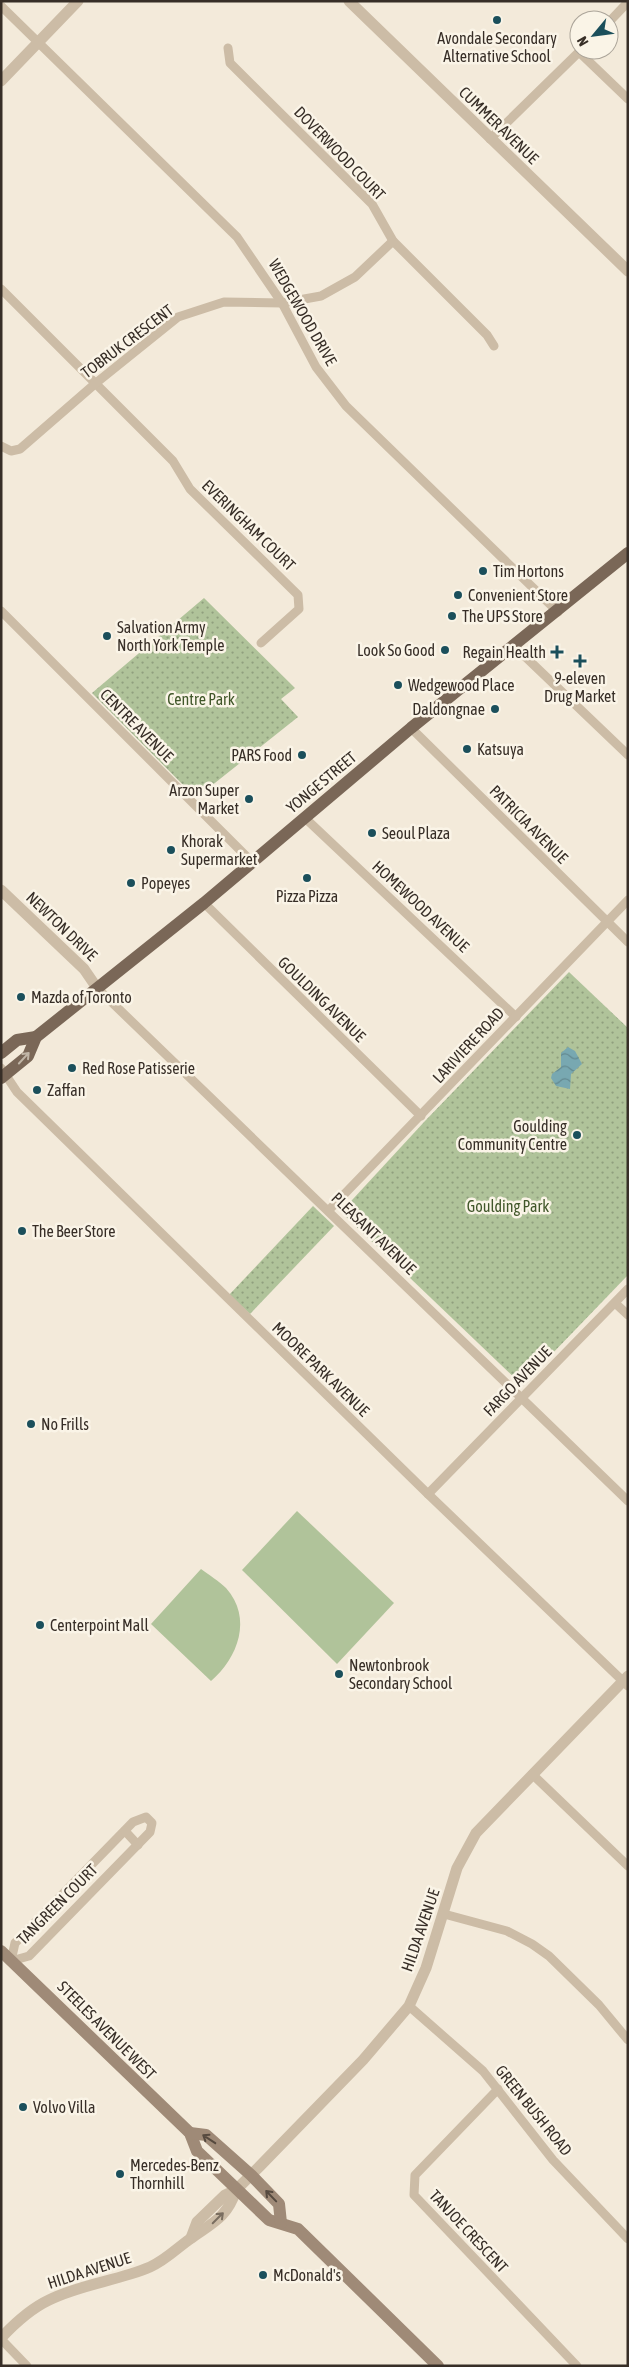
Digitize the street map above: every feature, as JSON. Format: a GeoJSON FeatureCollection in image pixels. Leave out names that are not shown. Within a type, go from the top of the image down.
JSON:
{"type":"FeatureCollection","features":[{"type":"Feature","properties":{"kind":"main road","name":"YONGE STREET"},"geometry":{"type":"LineString","coordinates":[[3,1073],[28,1056],[36,1037],[204,903],[251,861],[411,728],[558,612],[628,553]]}},
{"type":"Feature","properties":{"kind":"main road","name":"YONGE STREET"},"geometry":{"type":"LineString","coordinates":[[1,1053],[17,1040],[36,1037]]}},
{"type":"Feature","properties":{"kind":"main road","name":"STEELES AVENUE WEST"},"geometry":{"type":"LineString","coordinates":[[1,1951],[190,2133],[197,2151],[236,2190],[269,2220],[298,2230],[438,2366]]}},
{"type":"Feature","properties":{"kind":"main road","name":"STEELES AVENUE WEST"},"geometry":{"type":"LineString","coordinates":[[190,2133],[206,2135],[251,2175],[278,2204],[282,2223]]}},
{"type":"Feature","properties":{"kind":"street"},"geometry":{"type":"LineString","coordinates":[[1,81],[78,1]]}},
{"type":"Feature","properties":{"kind":"street","name":"CUMMER AVENUE"},"geometry":{"type":"LineString","coordinates":[[349,1],[628,271]]}},
{"type":"Feature","properties":{"kind":"street"},"geometry":{"type":"LineString","coordinates":[[619,11],[628,2]]}},
{"type":"Feature","properties":{"kind":"street","name":"WEDGEWOOD DRIVE"},"geometry":{"type":"LineString","coordinates":[[1,6],[237,237],[282,303],[316,367],[346,406],[558,612]]}},
{"type":"Feature","properties":{"kind":"street","name":"DOVERWOOD COURT"},"geometry":{"type":"LineString","coordinates":[[228,48],[230,63],[372,204],[393,241],[487,335],[494,346]]}},
{"type":"Feature","properties":{"kind":"street"},"geometry":{"type":"LineString","coordinates":[[490,139],[571,60]]}},
{"type":"Feature","properties":{"kind":"street"},"geometry":{"type":"LineString","coordinates":[[589,60],[628,99]]}},
{"type":"Feature","properties":{"kind":"street","name":"TOBRUK CRESCENT"},"geometry":{"type":"LineString","coordinates":[[1,446],[11,451],[20,449],[96,383],[178,318],[224,302],[282,303],[321,296],[355,276],[393,241]]}},
{"type":"Feature","properties":{"kind":"street"},"geometry":{"type":"LineString","coordinates":[[1,289],[96,383]]}},
{"type":"Feature","properties":{"kind":"street","name":"EVERINGHAM COURT"},"geometry":{"type":"LineString","coordinates":[[96,383],[173,461],[190,489],[298,595],[299,609],[261,643]]}},
{"type":"Feature","properties":{"kind":"street","name":"CENTRE AVENUE"},"geometry":{"type":"LineString","coordinates":[[1,611],[251,861]]}},
{"type":"Feature","properties":{"kind":"street"},"geometry":{"type":"LineString","coordinates":[[514,646],[628,755]]}},
{"type":"Feature","properties":{"kind":"street","name":"PATRICIA AVENUE"},"geometry":{"type":"LineString","coordinates":[[411,728],[628,942]]}},
{"type":"Feature","properties":{"kind":"street","name":"HOMEWOOD AVENUE"},"geometry":{"type":"LineString","coordinates":[[305,818],[516,1017]]}},
{"type":"Feature","properties":{"kind":"street","name":"NEWTON DRIVE"},"geometry":{"type":"LineString","coordinates":[[1,890],[86,972],[97,988]]}},
{"type":"Feature","properties":{"kind":"street","name":"LARIVIERE ROAD"},"geometry":{"type":"LineString","coordinates":[[329,1210],[628,900]]}},
{"type":"Feature","properties":{"kind":"street","name":"GOULDING AVENUE"},"geometry":{"type":"LineString","coordinates":[[204,903],[421,1116]]}},
{"type":"Feature","properties":{"kind":"street","name":"PLEASANT AVENUE"},"geometry":{"type":"LineString","coordinates":[[97,988],[329,1210],[521,1399],[628,1501]]}},
{"type":"Feature","properties":{"kind":"street","name":"MOORE PARK AVENUE"},"geometry":{"type":"LineString","coordinates":[[3,1073],[17,1092],[428,1494],[626,1681]]}},
{"type":"Feature","properties":{"kind":"street","name":"FARGO AVENUE"},"geometry":{"type":"LineString","coordinates":[[428,1494],[628,1290]]}},
{"type":"Feature","properties":{"kind":"street"},"geometry":{"type":"LineString","coordinates":[[615,1303],[628,1316]]}},
{"type":"Feature","properties":{"kind":"street","name":"HILDA AVENUE"},"geometry":{"type":"LineString","coordinates":[[1,2339],[19,2320],[48,2301],[84,2286],[115,2279],[152,2266],[191,2238],[206,2231],[228,2208],[236,2190],[363,2060],[409,2006],[426,1968],[457,1868],[476,1834],[532,1774],[626,1681]]}},
{"type":"Feature","properties":{"kind":"street"},"geometry":{"type":"LineString","coordinates":[[532,1774],[628,1866]]}},
{"type":"Feature","properties":{"kind":"street","name":"TANGREEN COURT"},"geometry":{"type":"LineString","coordinates":[[146,1817],[152,1824],[150,1832],[138,1845],[29,1956],[12,1961],[15,1943],[133,1822],[146,1817]]}},
{"type":"Feature","properties":{"kind":"street"},"geometry":{"type":"LineString","coordinates":[[125,1831],[138,1845]]}},
{"type":"Feature","properties":{"kind":"street"},"geometry":{"type":"LineString","coordinates":[[444,1914],[507,1930],[532,1944],[549,1956],[599,2005],[628,2040]]}},
{"type":"Feature","properties":{"kind":"street","name":"GREEN BUSH ROAD"},"geometry":{"type":"LineString","coordinates":[[409,2006],[425,2017],[484,2071],[553,2160],[628,2239]]}},
{"type":"Feature","properties":{"kind":"street","name":"TANJOE CRESCENT"},"geometry":{"type":"LineString","coordinates":[[498,2089],[415,2175],[414,2194],[577,2366]]}},
{"type":"Feature","properties":{"kind":"street"},"geometry":{"type":"LineString","coordinates":[[1,2339],[27,2366]]}},
{"type":"Feature","properties":{"kind":"green space","name":"Centre Park"},"geometry":{"type":"Polygon","coordinates":[[[204,598],[295,688],[281,699],[298,717],[196,798],[92,693],[204,598]]]}},
{"type":"Feature","properties":{"kind":"green space","name":"Goulding Park"},"geometry":{"type":"Polygon","coordinates":[[[569,972],[628,1028],[628,1275],[522,1385],[341,1212],[425,1121],[569,972]]]}},
{"type":"Feature","properties":{"kind":"green space"},"geometry":{"type":"Polygon","coordinates":[[[313,1206],[334,1226],[250,1314],[229,1295],[313,1206]]]}},
{"type":"Feature","properties":{"kind":"green space"},"geometry":{"type":"Polygon","coordinates":[[[297,1511],[394,1603],[337,1664],[242,1570],[297,1511]]]}},
{"type":"Feature","properties":{"kind":"green space"},"geometry":{"type":"Polygon","coordinates":[[[201,1569],[226,1588],[239,1612],[239,1637],[235,1649],[221,1672],[211,1681],[151,1624],[201,1569]]]}},
{"type":"Feature","properties":{"kind":"water"},"geometry":{"type":"Polygon","coordinates":[[[568,1047],[575,1051],[582,1064],[571,1074],[570,1089],[556,1086],[551,1078],[552,1074],[561,1067],[561,1053],[568,1047]]]}},
{"type":"Feature","properties":{"kind":"place","name":"Avondale Secondary Alternative School"},"geometry":{"type":"Point","coordinates":[497,20]}},
{"type":"Feature","properties":{"kind":"place","name":"Tim Hortons"},"geometry":{"type":"Point","coordinates":[483,571]}},
{"type":"Feature","properties":{"kind":"place","name":"Convenient Store"},"geometry":{"type":"Point","coordinates":[458,595]}},
{"type":"Feature","properties":{"kind":"place","name":"The UPS Store"},"geometry":{"type":"Point","coordinates":[452,616]}},
{"type":"Feature","properties":{"kind":"place","name":"Salvation Army North York Temple"},"geometry":{"type":"Point","coordinates":[107,636]}},
{"type":"Feature","properties":{"kind":"place","name":"Look So Good"},"geometry":{"type":"Point","coordinates":[445,650]}},
{"type":"Feature","properties":{"kind":"place","name":"Regain Health"},"geometry":{"type":"Point","coordinates":[557,652]}},
{"type":"Feature","properties":{"kind":"place","name":"9-eleven Drug Market"},"geometry":{"type":"Point","coordinates":[580,661]}},
{"type":"Feature","properties":{"kind":"place","name":"Wedgewood Place"},"geometry":{"type":"Point","coordinates":[398,685]}},
{"type":"Feature","properties":{"kind":"place","name":"Daldongnae"},"geometry":{"type":"Point","coordinates":[495,709]}},
{"type":"Feature","properties":{"kind":"place","name":"Katsuya"},"geometry":{"type":"Point","coordinates":[467,749]}},
{"type":"Feature","properties":{"kind":"place","name":"PARS Food"},"geometry":{"type":"Point","coordinates":[302,755]}},
{"type":"Feature","properties":{"kind":"place","name":"Arzon Super Market"},"geometry":{"type":"Point","coordinates":[249,799]}},
{"type":"Feature","properties":{"kind":"place","name":"Seoul Plaza"},"geometry":{"type":"Point","coordinates":[372,833]}},
{"type":"Feature","properties":{"kind":"place","name":"Khorak Supermarket"},"geometry":{"type":"Point","coordinates":[171,850]}},
{"type":"Feature","properties":{"kind":"place","name":"Pizza Pizza"},"geometry":{"type":"Point","coordinates":[307,878]}},
{"type":"Feature","properties":{"kind":"place","name":"Popeyes"},"geometry":{"type":"Point","coordinates":[131,883]}},
{"type":"Feature","properties":{"kind":"place","name":"Mazda of Toronto"},"geometry":{"type":"Point","coordinates":[21,997]}},
{"type":"Feature","properties":{"kind":"place","name":"Red Rose Patisserie"},"geometry":{"type":"Point","coordinates":[72,1068]}},
{"type":"Feature","properties":{"kind":"place","name":"Zaffan"},"geometry":{"type":"Point","coordinates":[37,1090]}},
{"type":"Feature","properties":{"kind":"place","name":"Goulding Community Centre"},"geometry":{"type":"Point","coordinates":[577,1135]}},
{"type":"Feature","properties":{"kind":"place","name":"The Beer Store"},"geometry":{"type":"Point","coordinates":[22,1231]}},
{"type":"Feature","properties":{"kind":"place","name":"No Frills"},"geometry":{"type":"Point","coordinates":[31,1424]}},
{"type":"Feature","properties":{"kind":"place","name":"Centerpoint Mall"},"geometry":{"type":"Point","coordinates":[40,1625]}},
{"type":"Feature","properties":{"kind":"place","name":"Newtonbrook Secondary School"},"geometry":{"type":"Point","coordinates":[339,1674]}},
{"type":"Feature","properties":{"kind":"place","name":"Volvo Villa"},"geometry":{"type":"Point","coordinates":[23,2107]}},
{"type":"Feature","properties":{"kind":"place","name":"Mercedes-Benz Thornhill"},"geometry":{"type":"Point","coordinates":[120,2174]}},
{"type":"Feature","properties":{"kind":"place","name":"McDonald's"},"geometry":{"type":"Point","coordinates":[263,2275]}}]}
